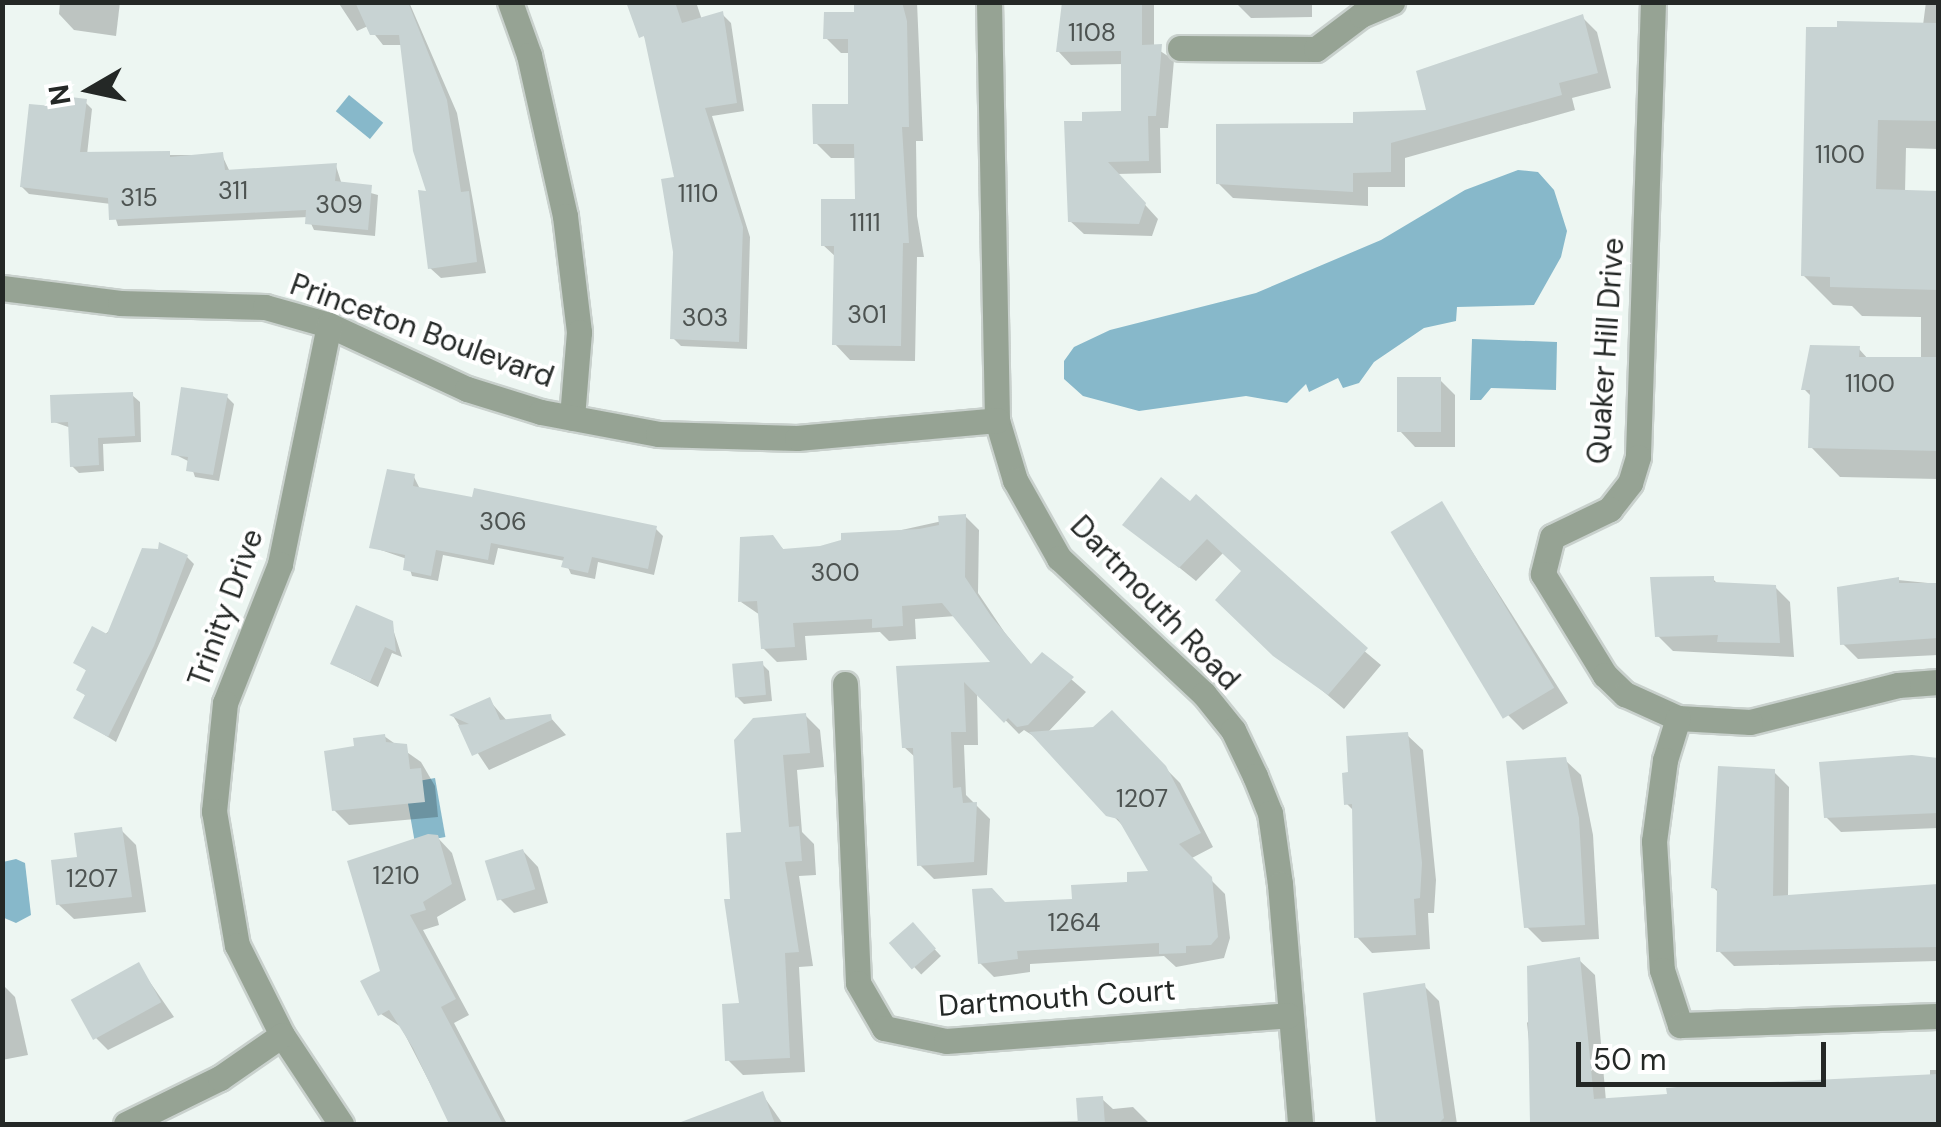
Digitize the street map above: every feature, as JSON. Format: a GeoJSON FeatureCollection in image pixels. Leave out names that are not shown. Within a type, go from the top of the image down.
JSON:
{"type":"FeatureCollection","features":[{"type":"Feature","properties":{"kind":"street"},"geometry":{"type":"LineString","coordinates":[[510,2],[530,55],[565,216],[579,332],[572,418]]}},
{"type":"Feature","properties":{"kind":"street","name":"Dartmouth Road"},"geometry":{"type":"LineString","coordinates":[[990,2],[997,420],[1015,480],[1059,558],[1204,694],[1240,745],[1270,813],[1300,1124]]}},
{"type":"Feature","properties":{"kind":"street"},"geometry":{"type":"LineString","coordinates":[[1180,48],[1301,52],[1316,49],[1356,8],[1392,2]]}},
{"type":"Feature","properties":{"kind":"street","name":"Quaker Hill Drive"},"geometry":{"type":"LineString","coordinates":[[1654,2],[1638,457],[1610,509],[1552,537],[1544,574],[1606,675],[1625,694],[1678,718],[1750,722],[1898,685],[1938,682]]}},
{"type":"Feature","properties":{"kind":"street","name":"Princeton Boulevard"},"geometry":{"type":"LineString","coordinates":[[2,288],[120,303],[242,304],[328,326],[436,378],[572,418],[703,438],[797,438],[997,420]]}},
{"type":"Feature","properties":{"kind":"street","name":"Trinity Drive"},"geometry":{"type":"LineString","coordinates":[[328,326],[280,564],[225,703],[215,761],[216,844],[237,945],[282,1035],[341,1124]]}},
{"type":"Feature","properties":{"kind":"street","name":"Dartmouth Court"},"geometry":{"type":"LineString","coordinates":[[845,684],[858,983],[884,1028],[946,1041],[1288,1015]]}},
{"type":"Feature","properties":{"kind":"street"},"geometry":{"type":"LineString","coordinates":[[1678,718],[1665,760],[1654,842],[1662,970],[1672,1016],[1695,1029],[1938,1016]]}},
{"type":"Feature","properties":{"kind":"street"},"geometry":{"type":"LineString","coordinates":[[126,1124],[220,1078],[282,1035]]}},
{"type":"Feature","properties":{"kind":"water"},"geometry":{"type":"Polygon","coordinates":[[[349,95],[383,123],[370,139],[336,111],[349,95]]]}},
{"type":"Feature","properties":{"kind":"water"},"geometry":{"type":"Polygon","coordinates":[[[1518,170],[1538,172],[1554,190],[1567,231],[1561,257],[1534,305],[1457,307],[1456,321],[1424,328],[1374,362],[1359,383],[1343,388],[1338,378],[1309,392],[1306,384],[1287,403],[1246,396],[1139,411],[1083,396],[1064,379],[1064,361],[1074,347],[1110,330],[1256,293],[1381,240],[1465,190],[1518,170]]]}},
{"type":"Feature","properties":{"kind":"water"},"geometry":{"type":"Polygon","coordinates":[[[1472,339],[1557,342],[1556,390],[1491,388],[1481,400],[1470,400],[1472,339]]]}},
{"type":"Feature","properties":{"kind":"water"},"geometry":{"type":"Polygon","coordinates":[[[435,778],[445,837],[415,842],[404,783],[435,778]]]}},
{"type":"Feature","properties":{"kind":"water"},"geometry":{"type":"Polygon","coordinates":[[[16,859],[25,863],[31,915],[16,923],[2,917],[3,862],[16,859]]]}},
{"type":"Feature","properties":{"kind":"building"},"geometry":{"type":"Polygon","coordinates":[[[355,2],[408,2],[447,100],[461,192],[469,191],[477,262],[428,269],[418,190],[426,191],[413,151],[399,35],[370,35],[355,2]]]}},
{"type":"Feature","properties":{"kind":"building"},"geometry":{"type":"Polygon","coordinates":[[[626,2],[675,2],[682,23],[723,11],[737,103],[705,108],[743,227],[739,342],[670,339],[673,252],[661,179],[674,177],[644,36],[639,38],[626,2]]]}},
{"type":"Feature","properties":{"kind":"building"},"geometry":{"type":"Polygon","coordinates":[[[854,2],[902,2],[907,21],[909,127],[902,127],[909,243],[903,243],[901,346],[832,345],[834,246],[821,246],[821,199],[855,199],[854,144],[813,144],[812,104],[848,104],[848,39],[823,39],[824,12],[854,12],[854,2]]]}},
{"type":"Feature","properties":{"kind":"building"},"geometry":{"type":"Polygon","coordinates":[[[1062,2],[1142,2],[1142,45],[1162,44],[1156,116],[1148,116],[1149,161],[1108,162],[1146,203],[1139,224],[1068,222],[1064,121],[1082,121],[1082,112],[1121,111],[1121,51],[1056,52],[1062,2]]]}},
{"type":"Feature","properties":{"kind":"building"},"geometry":{"type":"Polygon","coordinates":[[[1583,14],[1598,73],[1559,83],[1562,95],[1391,143],[1391,172],[1353,173],[1353,192],[1216,184],[1216,124],[1353,123],[1353,112],[1426,110],[1416,71],[1583,14]]]}},
{"type":"Feature","properties":{"kind":"building"},"geometry":{"type":"Polygon","coordinates":[[[1837,21],[1938,23],[1938,121],[1878,120],[1876,189],[1938,191],[1938,290],[1830,287],[1830,277],[1801,276],[1806,27],[1837,27],[1837,21]]]}},
{"type":"Feature","properties":{"kind":"building"},"geometry":{"type":"Polygon","coordinates":[[[54,95],[87,99],[80,152],[170,151],[170,157],[223,152],[225,170],[337,163],[335,181],[372,185],[368,230],[305,224],[306,210],[109,220],[108,198],[20,187],[29,104],[52,106],[54,95]]]}},
{"type":"Feature","properties":{"kind":"building"},"geometry":{"type":"Polygon","coordinates":[[[1810,345],[1860,346],[1859,357],[1938,357],[1938,451],[1808,448],[1810,390],[1801,390],[1810,345]]]}},
{"type":"Feature","properties":{"kind":"building"},"geometry":{"type":"Polygon","coordinates":[[[1397,377],[1441,377],[1441,432],[1397,432],[1397,377]]]}},
{"type":"Feature","properties":{"kind":"building"},"geometry":{"type":"Polygon","coordinates":[[[181,387],[228,394],[213,475],[186,471],[188,457],[171,455],[181,387]]]}},
{"type":"Feature","properties":{"kind":"building"},"geometry":{"type":"Polygon","coordinates":[[[133,392],[135,436],[98,438],[99,465],[70,467],[68,422],[51,423],[50,395],[133,392]]]}},
{"type":"Feature","properties":{"kind":"building"},"geometry":{"type":"Polygon","coordinates":[[[387,469],[415,474],[413,486],[472,497],[474,488],[657,526],[648,569],[592,557],[588,573],[561,567],[564,557],[491,543],[488,560],[436,550],[431,576],[403,570],[405,555],[369,548],[387,469]]]}},
{"type":"Feature","properties":{"kind":"building"},"geometry":{"type":"Polygon","coordinates":[[[1161,477],[1190,501],[1196,494],[1368,648],[1328,695],[1273,656],[1215,600],[1241,571],[1207,539],[1179,568],[1122,525],[1161,477]]]}},
{"type":"Feature","properties":{"kind":"building"},"geometry":{"type":"Polygon","coordinates":[[[1442,501],[1554,688],[1503,719],[1391,532],[1442,501]]]}},
{"type":"Feature","properties":{"kind":"building"},"geometry":{"type":"Polygon","coordinates":[[[966,514],[965,577],[1031,664],[1042,652],[1074,677],[1028,725],[1017,727],[1008,718],[1004,723],[964,682],[966,732],[951,732],[953,788],[961,787],[963,803],[977,802],[974,862],[917,866],[913,748],[902,748],[896,666],[990,662],[942,603],[902,606],[903,626],[872,628],[872,619],[793,623],[795,647],[761,649],[757,601],[738,602],[740,537],[773,535],[783,549],[820,546],[841,540],[841,533],[919,529],[939,525],[938,516],[966,514]]]}},
{"type":"Feature","properties":{"kind":"building"},"geometry":{"type":"Polygon","coordinates":[[[159,542],[188,555],[154,646],[108,737],[73,718],[85,695],[76,690],[86,670],[73,663],[92,626],[107,634],[142,548],[158,549],[159,542]]]}},
{"type":"Feature","properties":{"kind":"building"},"geometry":{"type":"Polygon","coordinates":[[[1714,576],[1714,582],[1776,585],[1780,643],[1717,642],[1718,635],[1655,637],[1650,577],[1714,576]]]}},
{"type":"Feature","properties":{"kind":"building"},"geometry":{"type":"Polygon","coordinates":[[[1899,577],[1899,583],[1938,583],[1938,638],[1840,645],[1837,587],[1899,577]]]}},
{"type":"Feature","properties":{"kind":"building"},"geometry":{"type":"Polygon","coordinates":[[[356,605],[393,621],[396,652],[385,647],[370,682],[330,664],[356,605]]]}},
{"type":"Feature","properties":{"kind":"building"},"geometry":{"type":"Polygon","coordinates":[[[763,661],[766,695],[735,698],[732,664],[763,661]]]}},
{"type":"Feature","properties":{"kind":"building"},"geometry":{"type":"Polygon","coordinates":[[[490,697],[500,720],[551,714],[552,720],[472,756],[458,725],[469,724],[449,715],[490,697]]]}},
{"type":"Feature","properties":{"kind":"building"},"geometry":{"type":"Polygon","coordinates":[[[1112,710],[1166,766],[1201,833],[1179,844],[1212,877],[1218,937],[1211,945],[1186,946],[1186,953],[1159,954],[1159,943],[1017,951],[1018,959],[978,964],[972,889],[992,888],[1005,902],[1072,899],[1071,885],[1127,882],[1127,872],[1148,871],[1118,819],[1106,816],[1029,732],[1093,727],[1112,710]]]}},
{"type":"Feature","properties":{"kind":"building"},"geometry":{"type":"Polygon","coordinates":[[[806,713],[810,753],[783,755],[789,827],[799,826],[802,861],[785,862],[799,952],[785,953],[790,1058],[725,1061],[722,1004],[739,1003],[724,899],[730,899],[726,833],[741,832],[734,740],[753,718],[806,713]]]}},
{"type":"Feature","properties":{"kind":"building"},"geometry":{"type":"Polygon","coordinates":[[[1408,732],[1422,863],[1420,898],[1414,899],[1416,935],[1354,938],[1352,804],[1344,805],[1342,773],[1348,772],[1346,736],[1408,732]]]}},
{"type":"Feature","properties":{"kind":"building"},"geometry":{"type":"Polygon","coordinates":[[[385,734],[386,742],[407,744],[410,769],[421,768],[425,802],[332,811],[324,751],[354,746],[353,738],[385,734]]]}},
{"type":"Feature","properties":{"kind":"building"},"geometry":{"type":"Polygon","coordinates":[[[1912,755],[1938,758],[1938,813],[1824,818],[1819,762],[1912,755]]]}},
{"type":"Feature","properties":{"kind":"building"},"geometry":{"type":"Polygon","coordinates":[[[1566,757],[1579,818],[1585,925],[1524,928],[1506,761],[1566,757]]]}},
{"type":"Feature","properties":{"kind":"building"},"geometry":{"type":"Polygon","coordinates":[[[1718,766],[1775,769],[1773,896],[1938,884],[1938,947],[1716,952],[1717,889],[1711,888],[1718,766]]]}},
{"type":"Feature","properties":{"kind":"building"},"geometry":{"type":"Polygon","coordinates":[[[122,827],[132,897],[56,905],[51,860],[77,857],[74,833],[122,827]]]}},
{"type":"Feature","properties":{"kind":"building"},"geometry":{"type":"Polygon","coordinates":[[[428,834],[438,835],[452,884],[423,902],[426,910],[410,915],[456,999],[441,1007],[503,1124],[449,1124],[413,1048],[389,1010],[378,1016],[360,981],[380,971],[347,861],[428,834]]]}},
{"type":"Feature","properties":{"kind":"building"},"geometry":{"type":"Polygon","coordinates":[[[523,849],[535,889],[497,901],[485,861],[523,849]]]}},
{"type":"Feature","properties":{"kind":"building"},"geometry":{"type":"Polygon","coordinates":[[[913,922],[936,948],[912,969],[889,943],[913,922]]]}},
{"type":"Feature","properties":{"kind":"building"},"geometry":{"type":"Polygon","coordinates":[[[1580,957],[1594,1099],[1667,1094],[1666,1088],[1688,1086],[1938,1074],[1938,1123],[1530,1124],[1527,966],[1580,957]]]}},
{"type":"Feature","properties":{"kind":"building"},"geometry":{"type":"Polygon","coordinates":[[[139,962],[161,1002],[93,1040],[71,1000],[139,962]]]}},
{"type":"Feature","properties":{"kind":"building"},"geometry":{"type":"Polygon","coordinates":[[[1425,983],[1444,1118],[1438,1124],[1376,1124],[1363,993],[1425,983]]]}},
{"type":"Feature","properties":{"kind":"building"},"geometry":{"type":"Polygon","coordinates":[[[763,1091],[775,1124],[681,1122],[763,1091]]]}},
{"type":"Feature","properties":{"kind":"building"},"geometry":{"type":"Polygon","coordinates":[[[1103,1096],[1105,1124],[1078,1124],[1076,1098],[1103,1096]]]}}]}
